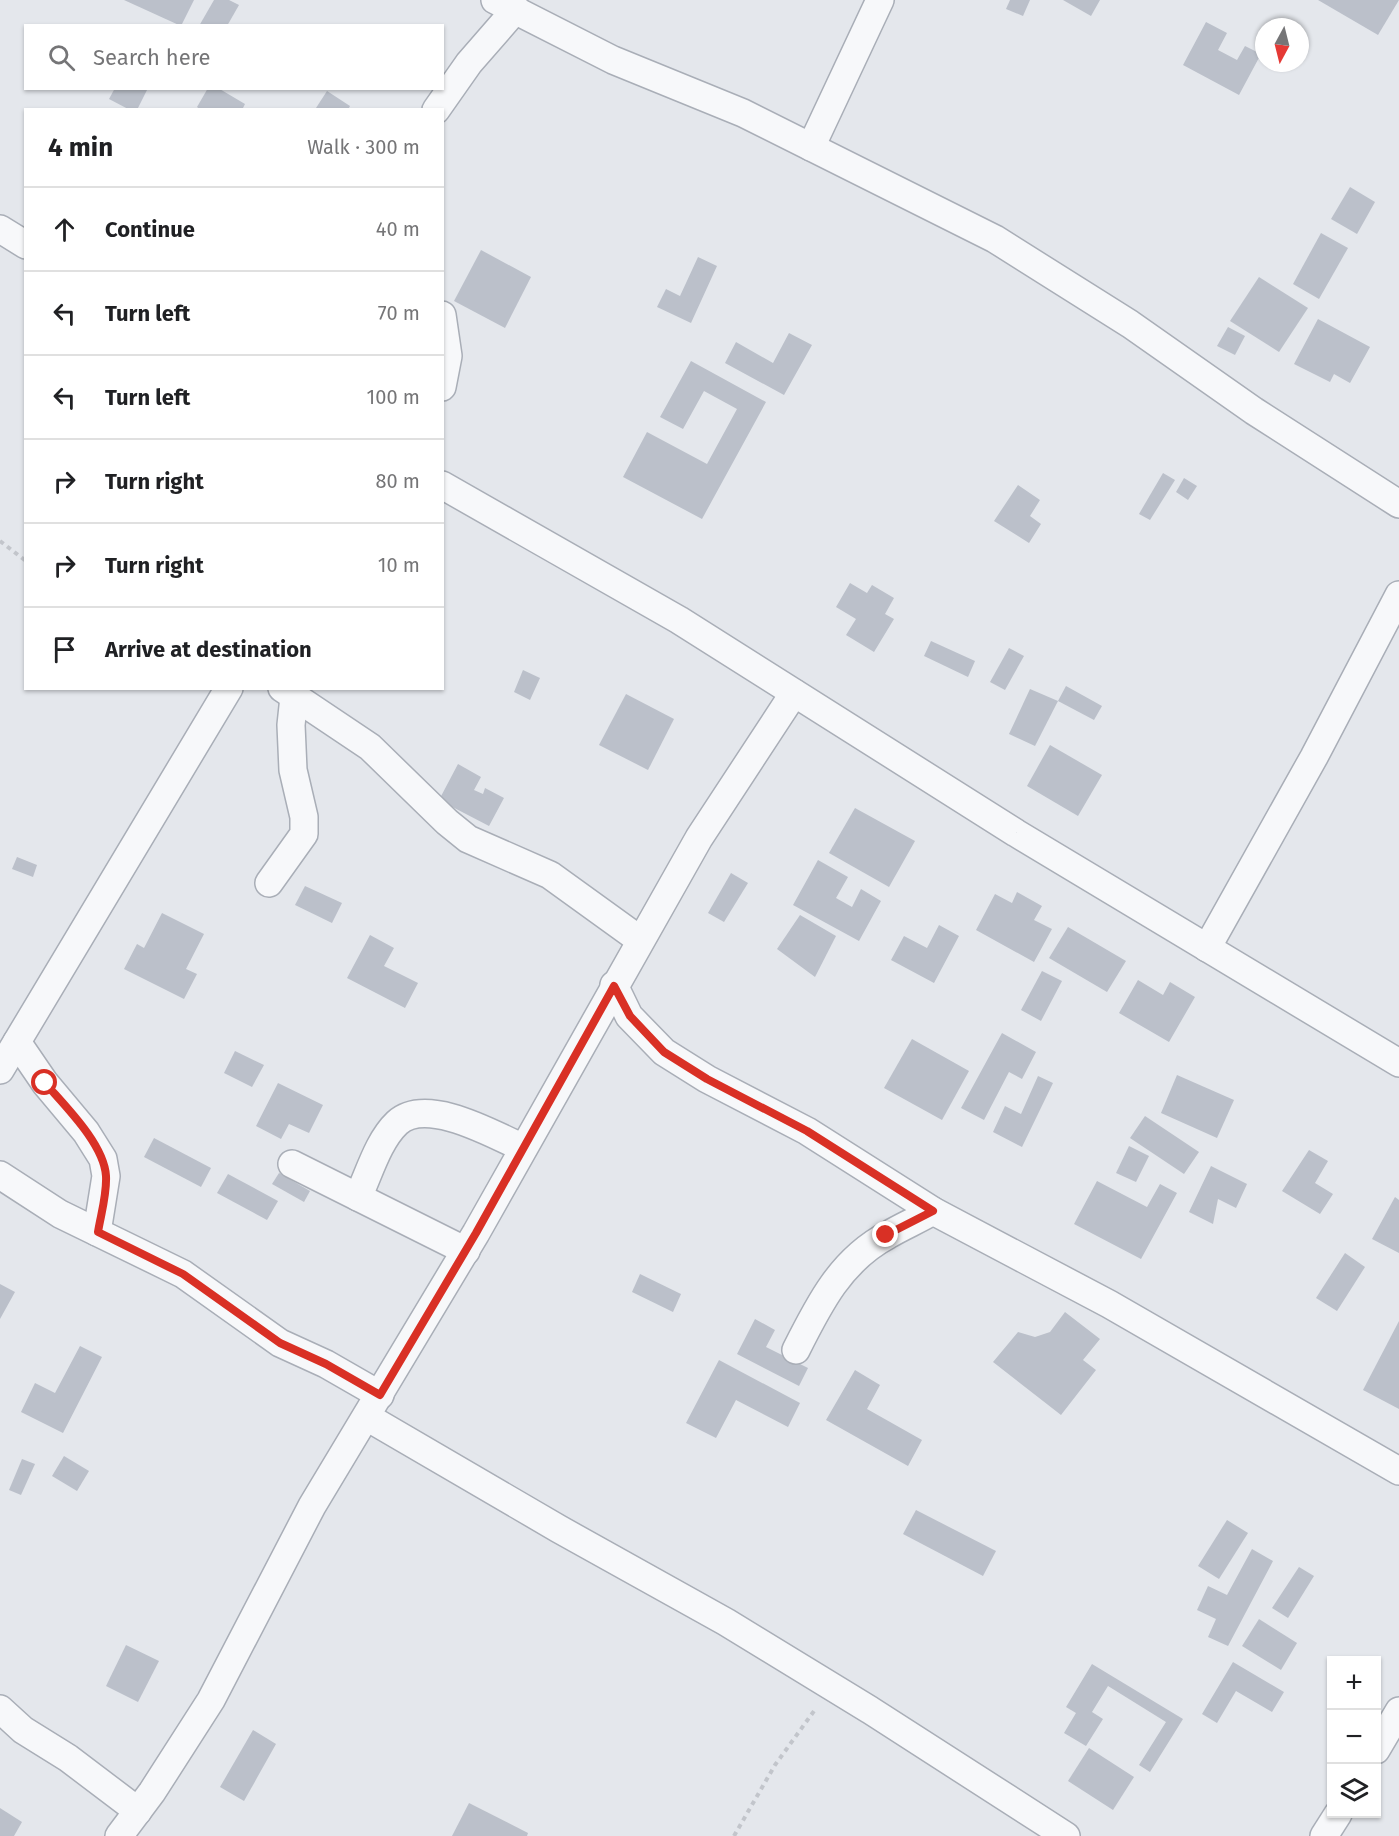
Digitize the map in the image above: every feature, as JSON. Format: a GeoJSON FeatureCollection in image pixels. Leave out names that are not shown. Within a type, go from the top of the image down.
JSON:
{"type":"FeatureCollection","features":[{"type":"Feature","properties":{"kind":"street"},"geometry":{"type":"LineString","coordinates":[[811,147],[880,0]]}},
{"type":"Feature","properties":{"kind":"street"},"geometry":{"type":"LineString","coordinates":[[437,108],[469,63],[505,4],[613,60],[743,113],[995,239],[1130,324],[1254,411],[1399,504]]}},
{"type":"Feature","properties":{"kind":"street"},"geometry":{"type":"LineString","coordinates":[[0,229],[24,244]]}},
{"type":"Feature","properties":{"kind":"street"},"geometry":{"type":"LineString","coordinates":[[444,329],[448,356],[444,377]]}},
{"type":"Feature","properties":{"kind":"street"},"geometry":{"type":"LineString","coordinates":[[444,486],[679,620],[1016,833],[1399,1063]]}},
{"type":"Feature","properties":{"kind":"street"},"geometry":{"type":"LineString","coordinates":[[1207,948],[1314,757],[1399,595]]}},
{"type":"Feature","properties":{"kind":"street"},"geometry":{"type":"LineString","coordinates":[[0,1070],[228,690]]}},
{"type":"Feature","properties":{"kind":"street"},"geometry":{"type":"LineString","coordinates":[[288,693],[370,747],[447,822],[468,838],[550,875],[640,940]]}},
{"type":"Feature","properties":{"kind":"street"},"geometry":{"type":"LineString","coordinates":[[269,883],[304,834],[304,817],[293,770],[288,693]]}},
{"type":"Feature","properties":{"kind":"street"},"geometry":{"type":"LineString","coordinates":[[0,1709],[23,1730],[68,1758],[127,1828],[211,1700],[312,1506],[466,1251],[699,838],[794,693]]}},
{"type":"Feature","properties":{"kind":"street"},"geometry":{"type":"LineString","coordinates":[[614,986],[630,1016],[664,1052],[707,1079],[807,1131],[933,1211],[1109,1304],[1399,1471]]}},
{"type":"Feature","properties":{"kind":"street"},"geometry":{"type":"LineString","coordinates":[[17,1042],[45,1083],[86,1132],[103,1159],[106,1176],[98,1232]]}},
{"type":"Feature","properties":{"kind":"street"},"geometry":{"type":"LineString","coordinates":[[358,1197],[387,1136],[399,1122],[413,1115],[429,1112],[459,1120],[523,1148]]}},
{"type":"Feature","properties":{"kind":"street"},"geometry":{"type":"LineString","coordinates":[[292,1164],[466,1251]]}},
{"type":"Feature","properties":{"kind":"street"},"geometry":{"type":"LineString","coordinates":[[0,1175],[60,1214],[183,1274],[280,1343],[326,1364],[374,1406],[559,1529],[726,1622],[832,1686],[1066,1836]]}},
{"type":"Feature","properties":{"kind":"street"},"geometry":{"type":"LineString","coordinates":[[796,1350],[819,1305],[841,1272],[886,1235],[933,1211]]}},
{"type":"Feature","properties":{"kind":"street"},"geometry":{"type":"LineString","coordinates":[[1381,1743],[1399,1711]]}},
{"type":"Feature","properties":{"kind":"street"},"geometry":{"type":"LineString","coordinates":[[1324,1836],[1335,1818]]}},
{"type":"Feature","properties":{"kind":"path"},"geometry":{"type":"LineString","coordinates":[[0,541],[24,559]]}},
{"type":"Feature","properties":{"kind":"path"},"geometry":{"type":"LineString","coordinates":[[734,1836],[775,1765],[832,1686]]}},
{"type":"Feature","properties":{"kind":"building"},"geometry":{"type":"Polygon","coordinates":[[[124,0],[194,0],[182,24],[177,24],[124,0]]]}},
{"type":"Feature","properties":{"kind":"building"},"geometry":{"type":"Polygon","coordinates":[[[214,0],[229,0],[239,5],[228,24],[200,24],[214,0]]]}},
{"type":"Feature","properties":{"kind":"building"},"geometry":{"type":"Polygon","coordinates":[[[1010,0],[1030,0],[1023,16],[1006,9],[1010,0]]]}},
{"type":"Feature","properties":{"kind":"building"},"geometry":{"type":"Polygon","coordinates":[[[1063,0],[1100,0],[1091,16],[1063,0]]]}},
{"type":"Feature","properties":{"kind":"building"},"geometry":{"type":"Polygon","coordinates":[[[1318,0],[1399,0],[1378,35],[1318,0]]]}},
{"type":"Feature","properties":{"kind":"building"},"geometry":{"type":"Polygon","coordinates":[[[1206,22],[1227,33],[1218,50],[1237,60],[1245,46],[1255,51],[1255,65],[1239,95],[1183,65],[1206,22]]]}},
{"type":"Feature","properties":{"kind":"building"},"geometry":{"type":"Polygon","coordinates":[[[114,90],[147,90],[138,108],[126,108],[109,99],[114,90]]]}},
{"type":"Feature","properties":{"kind":"building"},"geometry":{"type":"Polygon","coordinates":[[[207,90],[221,90],[245,104],[243,108],[197,107],[207,90]]]}},
{"type":"Feature","properties":{"kind":"building"},"geometry":{"type":"Polygon","coordinates":[[[327,91],[350,106],[349,108],[316,108],[327,91]]]}},
{"type":"Feature","properties":{"kind":"building"},"geometry":{"type":"Polygon","coordinates":[[[1350,187],[1375,202],[1357,234],[1331,219],[1350,187]]]}},
{"type":"Feature","properties":{"kind":"building"},"geometry":{"type":"Polygon","coordinates":[[[1321,233],[1348,248],[1319,299],[1293,284],[1321,233]]]}},
{"type":"Feature","properties":{"kind":"building"},"geometry":{"type":"Polygon","coordinates":[[[481,250],[531,277],[505,328],[454,301],[481,250]]]}},
{"type":"Feature","properties":{"kind":"building"},"geometry":{"type":"Polygon","coordinates":[[[698,257],[717,266],[691,323],[657,307],[666,289],[680,296],[698,257]]]}},
{"type":"Feature","properties":{"kind":"building"},"geometry":{"type":"Polygon","coordinates":[[[1259,277],[1308,308],[1279,352],[1230,321],[1259,277]]]}},
{"type":"Feature","properties":{"kind":"building"},"geometry":{"type":"Polygon","coordinates":[[[1318,319],[1370,347],[1350,383],[1334,374],[1330,382],[1294,364],[1318,319]]]}},
{"type":"Feature","properties":{"kind":"building"},"geometry":{"type":"Polygon","coordinates":[[[1228,327],[1245,336],[1235,355],[1217,346],[1228,327]]]}},
{"type":"Feature","properties":{"kind":"building"},"geometry":{"type":"Polygon","coordinates":[[[789,333],[812,345],[784,395],[725,363],[736,342],[773,363],[789,333]]]}},
{"type":"Feature","properties":{"kind":"building"},"geometry":{"type":"Polygon","coordinates":[[[691,361],[766,402],[702,519],[623,477],[647,432],[707,464],[737,409],[704,391],[683,429],[660,417],[691,361]]]}},
{"type":"Feature","properties":{"kind":"building"},"geometry":{"type":"Polygon","coordinates":[[[1163,473],[1175,480],[1150,520],[1139,514],[1163,473]]]}},
{"type":"Feature","properties":{"kind":"building"},"geometry":{"type":"Polygon","coordinates":[[[1184,478],[1197,486],[1188,500],[1176,492],[1184,478]]]}},
{"type":"Feature","properties":{"kind":"building"},"geometry":{"type":"Polygon","coordinates":[[[1018,485],[1040,500],[1030,516],[1041,524],[1029,543],[994,521],[1018,485]]]}},
{"type":"Feature","properties":{"kind":"building"},"geometry":{"type":"Polygon","coordinates":[[[850,583],[867,593],[872,585],[894,598],[885,614],[894,619],[874,652],[846,635],[856,619],[836,607],[850,583]]]}},
{"type":"Feature","properties":{"kind":"building"},"geometry":{"type":"Polygon","coordinates":[[[931,641],[975,661],[968,677],[924,656],[931,641]]]}},
{"type":"Feature","properties":{"kind":"building"},"geometry":{"type":"Polygon","coordinates":[[[1009,648],[1024,656],[1005,690],[990,682],[1009,648]]]}},
{"type":"Feature","properties":{"kind":"building"},"geometry":{"type":"Polygon","coordinates":[[[523,670],[540,678],[530,700],[514,692],[523,670]]]}},
{"type":"Feature","properties":{"kind":"building"},"geometry":{"type":"Polygon","coordinates":[[[1066,686],[1102,706],[1094,720],[1058,701],[1066,686]]]}},
{"type":"Feature","properties":{"kind":"building"},"geometry":{"type":"Polygon","coordinates":[[[1030,689],[1058,701],[1035,746],[1009,734],[1030,689]]]}},
{"type":"Feature","properties":{"kind":"building"},"geometry":{"type":"Polygon","coordinates":[[[626,694],[674,719],[648,770],[599,745],[626,694]]]}},
{"type":"Feature","properties":{"kind":"building"},"geometry":{"type":"Polygon","coordinates":[[[1050,745],[1102,775],[1078,816],[1027,786],[1050,745]]]}},
{"type":"Feature","properties":{"kind":"building"},"geometry":{"type":"Polygon","coordinates":[[[458,764],[481,777],[474,790],[483,794],[485,788],[504,798],[489,826],[439,800],[458,764]]]}},
{"type":"Feature","properties":{"kind":"building"},"geometry":{"type":"Polygon","coordinates":[[[855,808],[915,841],[889,887],[829,853],[855,808]]]}},
{"type":"Feature","properties":{"kind":"building"},"geometry":{"type":"Polygon","coordinates":[[[17,857],[37,865],[33,877],[12,869],[17,857]]]}},
{"type":"Feature","properties":{"kind":"building"},"geometry":{"type":"Polygon","coordinates":[[[818,860],[848,877],[836,898],[852,907],[861,889],[881,901],[859,941],[793,905],[818,860]]]}},
{"type":"Feature","properties":{"kind":"building"},"geometry":{"type":"Polygon","coordinates":[[[731,873],[748,883],[724,922],[708,913],[731,873]]]}},
{"type":"Feature","properties":{"kind":"building"},"geometry":{"type":"Polygon","coordinates":[[[305,886],[342,903],[332,923],[295,905],[305,886]]]}},
{"type":"Feature","properties":{"kind":"building"},"geometry":{"type":"Polygon","coordinates":[[[1017,892],[1042,906],[1034,920],[1052,929],[1034,962],[976,930],[995,894],[1012,903],[1017,892]]]}},
{"type":"Feature","properties":{"kind":"building"},"geometry":{"type":"Polygon","coordinates":[[[162,913],[204,934],[186,969],[197,974],[184,999],[124,969],[137,944],[144,948],[162,913]]]}},
{"type":"Feature","properties":{"kind":"building"},"geometry":{"type":"Polygon","coordinates":[[[800,915],[836,936],[815,977],[777,949],[800,915]]]}},
{"type":"Feature","properties":{"kind":"building"},"geometry":{"type":"Polygon","coordinates":[[[939,925],[959,936],[934,983],[891,960],[904,936],[927,948],[939,925]]]}},
{"type":"Feature","properties":{"kind":"building"},"geometry":{"type":"Polygon","coordinates":[[[1068,927],[1126,961],[1107,992],[1049,958],[1068,927]]]}},
{"type":"Feature","properties":{"kind":"building"},"geometry":{"type":"Polygon","coordinates":[[[370,935],[394,948],[384,966],[418,983],[405,1008],[347,978],[370,935]]]}},
{"type":"Feature","properties":{"kind":"building"},"geometry":{"type":"Polygon","coordinates":[[[1042,971],[1062,981],[1041,1021],[1021,1010],[1042,971]]]}},
{"type":"Feature","properties":{"kind":"building"},"geometry":{"type":"Polygon","coordinates":[[[1138,980],[1163,995],[1170,982],[1195,997],[1169,1042],[1119,1013],[1138,980]]]}},
{"type":"Feature","properties":{"kind":"building"},"geometry":{"type":"Polygon","coordinates":[[[1002,1033],[1036,1052],[1022,1079],[1009,1072],[984,1120],[961,1108],[1002,1033]]]}},
{"type":"Feature","properties":{"kind":"building"},"geometry":{"type":"Polygon","coordinates":[[[912,1039],[969,1071],[942,1120],[884,1088],[912,1039]]]}},
{"type":"Feature","properties":{"kind":"building"},"geometry":{"type":"Polygon","coordinates":[[[235,1051],[264,1065],[252,1087],[224,1073],[235,1051]]]}},
{"type":"Feature","properties":{"kind":"building"},"geometry":{"type":"Polygon","coordinates":[[[1177,1075],[1234,1100],[1217,1138],[1161,1113],[1177,1075]]]}},
{"type":"Feature","properties":{"kind":"building"},"geometry":{"type":"Polygon","coordinates":[[[1038,1076],[1053,1083],[1022,1147],[993,1132],[1005,1106],[1021,1114],[1038,1076]]]}},
{"type":"Feature","properties":{"kind":"building"},"geometry":{"type":"Polygon","coordinates":[[[278,1083],[323,1105],[309,1133],[289,1124],[281,1139],[256,1126],[278,1083]]]}},
{"type":"Feature","properties":{"kind":"building"},"geometry":{"type":"Polygon","coordinates":[[[1145,1116],[1199,1152],[1184,1174],[1130,1138],[1145,1116]]]}},
{"type":"Feature","properties":{"kind":"building"},"geometry":{"type":"Polygon","coordinates":[[[154,1138],[211,1168],[201,1187],[144,1157],[154,1138]]]}},
{"type":"Feature","properties":{"kind":"building"},"geometry":{"type":"Polygon","coordinates":[[[1129,1146],[1149,1156],[1136,1182],[1116,1173],[1129,1146]]]}},
{"type":"Feature","properties":{"kind":"building"},"geometry":{"type":"Polygon","coordinates":[[[1309,1150],[1328,1161],[1315,1183],[1333,1194],[1320,1214],[1282,1191],[1309,1150]]]}},
{"type":"Feature","properties":{"kind":"building"},"geometry":{"type":"Polygon","coordinates":[[[1211,1166],[1247,1184],[1236,1208],[1218,1199],[1213,1224],[1189,1212],[1211,1166]]]}},
{"type":"Feature","properties":{"kind":"building"},"geometry":{"type":"Polygon","coordinates":[[[279,1173],[310,1191],[304,1202],[272,1184],[279,1173]]]}},
{"type":"Feature","properties":{"kind":"building"},"geometry":{"type":"Polygon","coordinates":[[[228,1174],[278,1201],[267,1220],[217,1193],[228,1174]]]}},
{"type":"Feature","properties":{"kind":"building"},"geometry":{"type":"Polygon","coordinates":[[[1097,1181],[1147,1207],[1160,1184],[1177,1193],[1141,1259],[1074,1224],[1097,1181]]]}},
{"type":"Feature","properties":{"kind":"building"},"geometry":{"type":"Polygon","coordinates":[[[1395,1197],[1399,1200],[1399,1253],[1372,1239],[1395,1197]]]}},
{"type":"Feature","properties":{"kind":"building"},"geometry":{"type":"Polygon","coordinates":[[[1345,1253],[1365,1267],[1337,1311],[1316,1298],[1345,1253]]]}},
{"type":"Feature","properties":{"kind":"building"},"geometry":{"type":"Polygon","coordinates":[[[640,1274],[681,1294],[673,1312],[632,1292],[640,1274]]]}},
{"type":"Feature","properties":{"kind":"building"},"geometry":{"type":"Polygon","coordinates":[[[0,1284],[15,1292],[0,1319],[0,1284]]]}},
{"type":"Feature","properties":{"kind":"building"},"geometry":{"type":"Polygon","coordinates":[[[1065,1312],[1100,1339],[1083,1360],[1096,1370],[1061,1415],[993,1362],[1018,1332],[1035,1337],[1050,1332],[1065,1312]]]}},
{"type":"Feature","properties":{"kind":"building"},"geometry":{"type":"Polygon","coordinates":[[[755,1319],[775,1330],[766,1347],[808,1368],[799,1386],[737,1354],[755,1319]]]}},
{"type":"Feature","properties":{"kind":"building"},"geometry":{"type":"Polygon","coordinates":[[[1399,1321],[1399,1409],[1363,1390],[1399,1321]]]}},
{"type":"Feature","properties":{"kind":"building"},"geometry":{"type":"Polygon","coordinates":[[[80,1346],[102,1357],[63,1433],[21,1412],[35,1383],[55,1393],[80,1346]]]}},
{"type":"Feature","properties":{"kind":"building"},"geometry":{"type":"Polygon","coordinates":[[[719,1360],[800,1403],[788,1427],[736,1400],[716,1438],[686,1423],[719,1360]]]}},
{"type":"Feature","properties":{"kind":"building"},"geometry":{"type":"Polygon","coordinates":[[[855,1370],[880,1385],[867,1409],[922,1440],[908,1466],[826,1420],[855,1370]]]}},
{"type":"Feature","properties":{"kind":"building"},"geometry":{"type":"Polygon","coordinates":[[[64,1456],[89,1471],[77,1491],[52,1476],[64,1456]]]}},
{"type":"Feature","properties":{"kind":"building"},"geometry":{"type":"Polygon","coordinates":[[[22,1459],[35,1464],[21,1495],[9,1490],[22,1459]]]}},
{"type":"Feature","properties":{"kind":"building"},"geometry":{"type":"Polygon","coordinates":[[[916,1510],[996,1551],[983,1576],[903,1534],[916,1510]]]}},
{"type":"Feature","properties":{"kind":"building"},"geometry":{"type":"Polygon","coordinates":[[[1227,1520],[1248,1533],[1219,1579],[1198,1566],[1227,1520]]]}},
{"type":"Feature","properties":{"kind":"building"},"geometry":{"type":"Polygon","coordinates":[[[1252,1549],[1273,1561],[1228,1646],[1208,1637],[1216,1619],[1197,1610],[1208,1586],[1227,1595],[1252,1549]]]}},
{"type":"Feature","properties":{"kind":"building"},"geometry":{"type":"Polygon","coordinates":[[[1299,1567],[1314,1576],[1288,1618],[1272,1608],[1299,1567]]]}},
{"type":"Feature","properties":{"kind":"building"},"geometry":{"type":"Polygon","coordinates":[[[1259,1619],[1297,1643],[1281,1670],[1242,1646],[1259,1619]]]}},
{"type":"Feature","properties":{"kind":"building"},"geometry":{"type":"Polygon","coordinates":[[[126,1645],[159,1661],[138,1702],[106,1686],[126,1645]]]}},
{"type":"Feature","properties":{"kind":"building"},"geometry":{"type":"Polygon","coordinates":[[[1233,1662],[1284,1692],[1272,1712],[1236,1691],[1217,1723],[1202,1714],[1233,1662]]]}},
{"type":"Feature","properties":{"kind":"building"},"geometry":{"type":"Polygon","coordinates":[[[1092,1664],[1183,1719],[1150,1772],[1139,1765],[1166,1722],[1108,1686],[1092,1712],[1103,1719],[1086,1746],[1064,1733],[1076,1713],[1066,1707],[1092,1664]]]}},
{"type":"Feature","properties":{"kind":"building"},"geometry":{"type":"Polygon","coordinates":[[[253,1730],[276,1744],[244,1801],[220,1787],[253,1730]]]}},
{"type":"Feature","properties":{"kind":"building"},"geometry":{"type":"Polygon","coordinates":[[[1089,1748],[1134,1777],[1113,1810],[1068,1781],[1089,1748]]]}},
{"type":"Feature","properties":{"kind":"building"},"geometry":{"type":"Polygon","coordinates":[[[469,1803],[528,1833],[527,1836],[452,1836],[469,1803]]]}},
{"type":"Feature","properties":{"kind":"building"},"geometry":{"type":"Polygon","coordinates":[[[0,1808],[22,1822],[14,1836],[0,1836],[0,1808]]]}},
{"type":"Feature","properties":{"kind":"route"},"geometry":{"type":"LineString","coordinates":[[45,1083],[86,1132],[103,1159],[106,1176],[98,1232],[183,1274],[280,1343],[326,1364],[380,1395],[476,1233],[614,986],[630,1016],[664,1052],[707,1079],[807,1131],[933,1211],[886,1235]]}}]}
